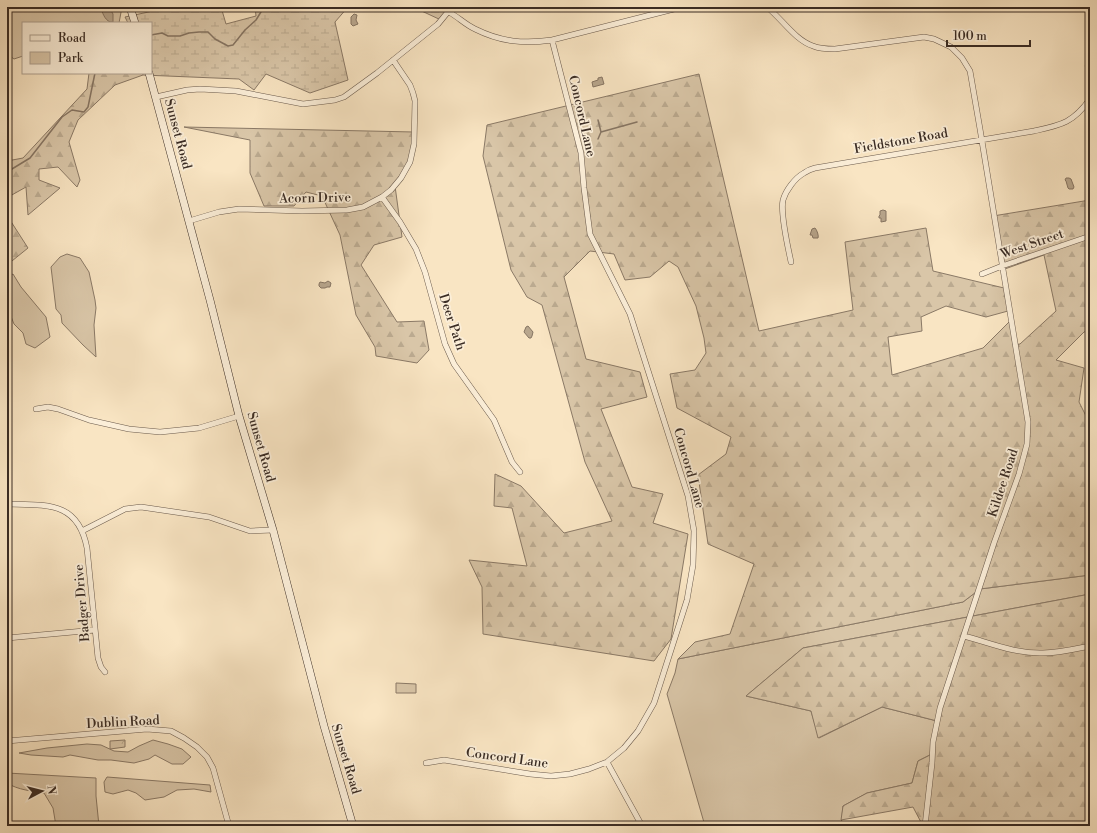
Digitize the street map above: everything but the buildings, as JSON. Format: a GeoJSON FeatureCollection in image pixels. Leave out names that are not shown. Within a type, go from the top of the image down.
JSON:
{"type":"FeatureCollection","features":[{"type":"Feature","properties":{"kind":"street"},"geometry":{"type":"LineString","coordinates":[[130,7],[135,22]]}},
{"type":"Feature","properties":{"kind":"street"},"geometry":{"type":"LineString","coordinates":[[156,97],[187,90],[200,90],[236,91],[303,104],[334,100],[344,97],[393,60],[438,24],[451,9],[474,29],[497,38],[518,42],[536,42],[552,40],[674,9],[696,7]]}},
{"type":"Feature","properties":{"kind":"street","name":"Kildee Road"},"geometry":{"type":"LineString","coordinates":[[767,7],[797,36],[813,47],[835,49],[924,37],[934,39],[951,47],[962,58],[970,71],[1028,422],[1027,438],[1019,474],[994,543],[938,717],[933,742],[926,826]]}},
{"type":"Feature","properties":{"kind":"street","name":"Concord Lane"},"geometry":{"type":"LineString","coordinates":[[426,763],[444,760],[551,776],[583,771],[607,762],[624,748],[638,731],[654,703],[688,600],[693,565],[694,531],[688,496],[630,314],[590,234],[581,153],[552,40]]}},
{"type":"Feature","properties":{"kind":"street","name":"Acorn Drive"},"geometry":{"type":"LineString","coordinates":[[189,221],[219,212],[239,209],[302,211],[347,210],[363,207],[382,197],[391,190],[401,178],[410,162],[414,144],[415,101],[410,85],[393,60]]}},
{"type":"Feature","properties":{"kind":"street","name":"Sunset Road"},"geometry":{"type":"LineString","coordinates":[[149,74],[212,308],[239,416],[273,530],[324,726],[354,826]]}},
{"type":"Feature","properties":{"kind":"street","name":"Fieldstone Road"},"geometry":{"type":"LineString","coordinates":[[791,262],[783,219],[783,202],[790,187],[804,172],[815,168],[1034,131],[1058,125],[1071,119],[1083,110],[1090,99]]}},
{"type":"Feature","properties":{"kind":"street","name":"Deer Path"},"geometry":{"type":"LineString","coordinates":[[382,197],[400,222],[416,249],[425,272],[445,344],[454,364],[494,420],[512,462],[520,472]]}},
{"type":"Feature","properties":{"kind":"street","name":"West Street"},"geometry":{"type":"LineString","coordinates":[[982,274],[1090,236]]}},
{"type":"Feature","properties":{"kind":"street"},"geometry":{"type":"LineString","coordinates":[[36,409],[48,407],[89,420],[129,429],[154,432],[199,428],[239,416]]}},
{"type":"Feature","properties":{"kind":"street","name":"Badger Drive"},"geometry":{"type":"LineString","coordinates":[[7,504],[52,506],[68,513],[79,524],[86,539],[88,548],[99,662],[100,667],[104,672]]}},
{"type":"Feature","properties":{"kind":"street"},"geometry":{"type":"LineString","coordinates":[[82,531],[125,509],[140,507],[209,517],[250,531],[273,530]]}},
{"type":"Feature","properties":{"kind":"street"},"geometry":{"type":"LineString","coordinates":[[7,638],[95,630]]}},
{"type":"Feature","properties":{"kind":"street"},"geometry":{"type":"LineString","coordinates":[[964,636],[1014,650],[1032,653],[1057,652],[1090,646]]}},
{"type":"Feature","properties":{"kind":"street","name":"Dublin Road"},"geometry":{"type":"LineString","coordinates":[[7,741],[146,729],[171,731],[197,747],[207,757],[213,768],[229,826]]}},
{"type":"Feature","properties":{"kind":"street"},"geometry":{"type":"LineString","coordinates":[[607,762],[642,826]]}},
{"type":"Feature","properties":{"kind":"green space"},"geometry":{"type":"Polygon","coordinates":[[[7,7],[122,7],[119,22],[22,22],[22,56],[14,59],[7,54],[7,7]]]}},
{"type":"Feature","properties":{"kind":"green space"},"geometry":{"type":"Polygon","coordinates":[[[172,7],[221,7],[226,24],[256,16],[255,7],[348,7],[335,22],[348,80],[310,93],[266,74],[254,90],[239,79],[143,75],[152,74],[152,22],[128,22],[125,17],[172,7]]]}},
{"type":"Feature","properties":{"kind":"green space"},"geometry":{"type":"Polygon","coordinates":[[[413,7],[449,7],[451,10],[441,20],[413,7]]]}},
{"type":"Feature","properties":{"kind":"green space"},"geometry":{"type":"Polygon","coordinates":[[[89,74],[143,74],[115,85],[78,120],[69,142],[80,180],[77,187],[58,167],[39,169],[39,180],[60,188],[28,215],[26,187],[10,196],[10,220],[28,248],[7,265],[7,161],[23,158],[87,89],[89,74]]]}},
{"type":"Feature","properties":{"kind":"green space"},"geometry":{"type":"Polygon","coordinates":[[[699,74],[759,331],[853,310],[845,242],[926,228],[933,271],[1004,288],[1008,311],[986,317],[946,306],[921,317],[922,331],[888,337],[892,375],[983,348],[1010,321],[1013,345],[1020,344],[1056,311],[1044,255],[1002,270],[993,216],[1090,200],[1090,330],[1084,332],[1056,360],[1084,368],[1079,402],[1090,424],[1090,575],[980,589],[963,602],[678,659],[695,642],[730,634],[754,564],[708,544],[698,475],[726,454],[731,437],[677,408],[670,374],[695,370],[706,353],[696,306],[678,267],[669,261],[650,277],[625,280],[614,254],[590,251],[564,277],[586,359],[640,372],[647,397],[601,409],[632,487],[663,494],[653,523],[688,534],[671,639],[654,661],[483,634],[482,587],[469,560],[527,566],[512,508],[494,506],[495,474],[521,486],[564,533],[612,521],[585,462],[542,305],[527,297],[511,270],[483,156],[487,125],[699,74]]]}},
{"type":"Feature","properties":{"kind":"green space"},"geometry":{"type":"Polygon","coordinates":[[[184,127],[414,132],[408,170],[395,186],[402,237],[374,245],[361,265],[397,322],[424,321],[429,350],[417,363],[376,356],[375,347],[356,315],[340,235],[322,196],[306,192],[294,206],[264,206],[250,173],[250,140],[184,127]]]}},
{"type":"Feature","properties":{"kind":"green space"},"geometry":{"type":"Polygon","coordinates":[[[67,254],[80,258],[89,272],[96,308],[94,325],[96,357],[62,323],[61,315],[56,309],[51,267],[60,257],[67,254]]]}},
{"type":"Feature","properties":{"kind":"green space"},"geometry":{"type":"Polygon","coordinates":[[[13,274],[21,287],[46,317],[50,337],[35,348],[26,344],[23,333],[14,324],[8,309],[7,277],[13,274]]]}},
{"type":"Feature","properties":{"kind":"green space"},"geometry":{"type":"Polygon","coordinates":[[[1090,575],[1090,594],[803,648],[746,696],[811,711],[819,738],[882,707],[937,721],[932,754],[918,761],[912,783],[867,793],[843,806],[841,826],[705,826],[667,694],[675,673],[678,659],[963,602],[980,589],[1090,575]]]}},
{"type":"Feature","properties":{"kind":"green space"},"geometry":{"type":"Polygon","coordinates":[[[1090,594],[1090,826],[923,826],[913,807],[841,820],[843,806],[867,793],[912,783],[918,761],[932,754],[937,721],[882,707],[818,738],[811,711],[746,696],[803,648],[1090,594]]]}},
{"type":"Feature","properties":{"kind":"green space"},"geometry":{"type":"Polygon","coordinates":[[[396,683],[416,684],[416,693],[396,693],[396,683]]]}},
{"type":"Feature","properties":{"kind":"green space"},"geometry":{"type":"Polygon","coordinates":[[[125,740],[125,747],[110,749],[110,741],[125,740]]]}},
{"type":"Feature","properties":{"kind":"green space"},"geometry":{"type":"Polygon","coordinates":[[[153,740],[182,749],[191,757],[183,764],[172,764],[155,755],[149,759],[134,763],[98,760],[70,755],[63,757],[19,753],[47,748],[87,744],[101,745],[114,751],[128,752],[153,740]]]}},
{"type":"Feature","properties":{"kind":"green space"},"geometry":{"type":"Polygon","coordinates":[[[7,773],[96,778],[99,826],[56,826],[53,808],[44,793],[25,790],[7,783],[7,773]]]}},
{"type":"Feature","properties":{"kind":"green space"},"geometry":{"type":"Polygon","coordinates":[[[107,777],[210,785],[211,792],[194,789],[177,790],[164,797],[145,800],[136,793],[128,790],[113,794],[105,792],[104,782],[107,777]]]}},
{"type":"Feature","properties":{"kind":"shaded area"},"geometry":{"type":"Polygon","coordinates":[[[100,7],[109,7],[113,14],[113,22],[106,19],[100,7]]]}},
{"type":"Feature","properties":{"kind":"shaded area"},"geometry":{"type":"Polygon","coordinates":[[[354,14],[357,15],[356,20],[358,24],[353,26],[351,24],[351,17],[354,14]]]}},
{"type":"Feature","properties":{"kind":"shaded area"},"geometry":{"type":"Polygon","coordinates":[[[602,77],[604,84],[593,87],[592,82],[602,77]]]}},
{"type":"Feature","properties":{"kind":"shaded area"},"geometry":{"type":"Polygon","coordinates":[[[1066,178],[1071,179],[1074,187],[1073,189],[1068,188],[1065,180],[1066,178]]]}},
{"type":"Feature","properties":{"kind":"shaded area"},"geometry":{"type":"Polygon","coordinates":[[[880,211],[886,211],[886,221],[881,222],[881,218],[879,218],[879,216],[880,211]]]}},
{"type":"Feature","properties":{"kind":"shaded area"},"geometry":{"type":"Polygon","coordinates":[[[815,228],[818,233],[818,238],[813,238],[812,235],[810,235],[812,229],[815,228]]]}},
{"type":"Feature","properties":{"kind":"shaded area"},"geometry":{"type":"Polygon","coordinates":[[[328,281],[331,283],[330,287],[321,288],[319,286],[320,282],[325,283],[328,281]]]}},
{"type":"Feature","properties":{"kind":"shaded area"},"geometry":{"type":"Polygon","coordinates":[[[528,326],[533,332],[531,338],[529,338],[524,332],[528,326]]]}},
{"type":"Feature","properties":{"kind":"waterway"},"geometry":{"type":"LineString","coordinates":[[152,35],[162,33],[168,36],[180,36],[189,33],[208,32],[215,39],[228,46],[233,45],[245,30],[256,20],[264,7]]}},
{"type":"Feature","properties":{"kind":"waterway"},"geometry":{"type":"LineString","coordinates":[[7,172],[30,158],[62,117],[72,110],[84,112],[88,107],[95,74]]}},
{"type":"Feature","properties":{"kind":"waterway"},"geometry":{"type":"LineString","coordinates":[[598,120],[601,132],[598,139]]}},
{"type":"Feature","properties":{"kind":"waterway"},"geometry":{"type":"LineString","coordinates":[[601,132],[637,122]]}}]}
